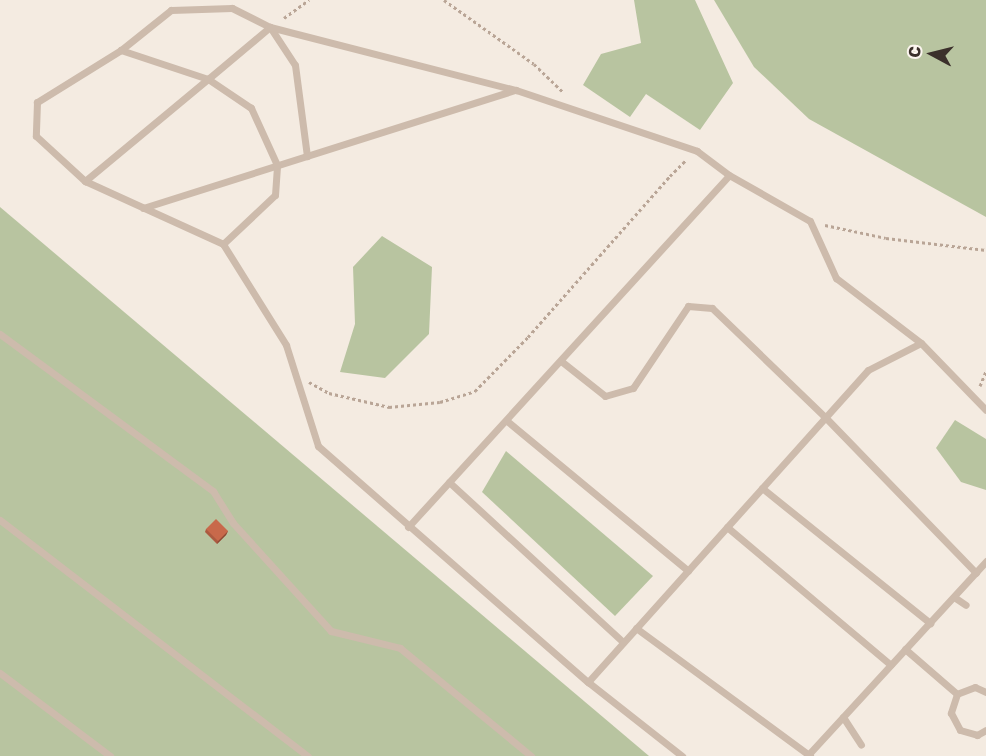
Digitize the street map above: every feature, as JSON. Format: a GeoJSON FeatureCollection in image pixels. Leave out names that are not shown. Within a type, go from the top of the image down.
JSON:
{"type":"FeatureCollection","features":[{"type":"Feature","properties":{"kind":"lane"},"geometry":{"type":"LineString","coordinates":[[682,756],[588,682],[318,446],[286,345],[223,244],[85,181],[36,136],[38,102],[121,50],[171,10],[232,8],[270,27],[516,90],[697,151],[729,175],[810,221],[836,278],[921,343],[986,410]]}},
{"type":"Feature","properties":{"kind":"lane"},"geometry":{"type":"LineString","coordinates":[[85,181],[270,27]]}},
{"type":"Feature","properties":{"kind":"lane"},"geometry":{"type":"LineString","coordinates":[[270,27],[295,65],[307,156]]}},
{"type":"Feature","properties":{"kind":"lane"},"geometry":{"type":"LineString","coordinates":[[121,50],[208,79],[251,108],[277,165],[275,195],[223,244]]}},
{"type":"Feature","properties":{"kind":"lane"},"geometry":{"type":"LineString","coordinates":[[143,208],[516,90]]}},
{"type":"Feature","properties":{"kind":"lane"},"geometry":{"type":"LineString","coordinates":[[408,526],[507,421],[729,175]]}},
{"type":"Feature","properties":{"kind":"lane"},"geometry":{"type":"LineString","coordinates":[[561,361],[604,396],[633,388],[688,306],[712,308],[825,417],[976,573]]}},
{"type":"Feature","properties":{"kind":"lane"},"geometry":{"type":"LineString","coordinates":[[0,334],[213,491],[233,523],[331,631],[400,648],[531,756]]}},
{"type":"Feature","properties":{"kind":"lane"},"geometry":{"type":"LineString","coordinates":[[588,682],[868,369],[921,343]]}},
{"type":"Feature","properties":{"kind":"lane"},"geometry":{"type":"LineString","coordinates":[[507,421],[688,570]]}},
{"type":"Feature","properties":{"kind":"lane"},"geometry":{"type":"LineString","coordinates":[[449,482],[623,642]]}},
{"type":"Feature","properties":{"kind":"lane"},"geometry":{"type":"LineString","coordinates":[[762,488],[930,623]]}},
{"type":"Feature","properties":{"kind":"lane"},"geometry":{"type":"LineString","coordinates":[[0,520],[308,756]]}},
{"type":"Feature","properties":{"kind":"lane"},"geometry":{"type":"LineString","coordinates":[[727,527],[891,664]]}},
{"type":"Feature","properties":{"kind":"lane"},"geometry":{"type":"LineString","coordinates":[[636,628],[809,756],[986,561]]}},
{"type":"Feature","properties":{"kind":"lane"},"geometry":{"type":"LineString","coordinates":[[954,597],[966,605]]}},
{"type":"Feature","properties":{"kind":"lane"},"geometry":{"type":"LineString","coordinates":[[906,649],[957,694]]}},
{"type":"Feature","properties":{"kind":"lane"},"geometry":{"type":"LineString","coordinates":[[0,674],[110,756]]}},
{"type":"Feature","properties":{"kind":"lane"},"geometry":{"type":"LineString","coordinates":[[957,694],[975,687],[986,692]]}},
{"type":"Feature","properties":{"kind":"lane"},"geometry":{"type":"LineString","coordinates":[[957,694],[951,713],[960,730],[977,735],[986,730]]}},
{"type":"Feature","properties":{"kind":"lane"},"geometry":{"type":"LineString","coordinates":[[843,717],[861,745]]}},
{"type":"Feature","properties":{"kind":"path"},"geometry":{"type":"LineString","coordinates":[[270,27],[309,0]]}},
{"type":"Feature","properties":{"kind":"path"},"geometry":{"type":"LineString","coordinates":[[444,0],[534,64],[567,96]]}},
{"type":"Feature","properties":{"kind":"path"},"geometry":{"type":"LineString","coordinates":[[295,374],[329,393],[389,407],[440,402],[475,391],[528,337],[670,176],[697,151]]}},
{"type":"Feature","properties":{"kind":"path"},"geometry":{"type":"LineString","coordinates":[[810,221],[886,238],[986,250]]}},
{"type":"Feature","properties":{"kind":"path"},"geometry":{"type":"LineString","coordinates":[[974,398],[986,371]]}},
{"type":"Feature","properties":{"kind":"green space"},"geometry":{"type":"Polygon","coordinates":[[[634,0],[695,0],[733,83],[700,130],[646,94],[630,117],[583,85],[601,54],[641,43],[634,0]]]}},
{"type":"Feature","properties":{"kind":"green space"},"geometry":{"type":"Polygon","coordinates":[[[714,0],[986,0],[986,217],[809,119],[754,67],[714,0]]]}},
{"type":"Feature","properties":{"kind":"green space"},"geometry":{"type":"Polygon","coordinates":[[[0,207],[649,756],[0,756],[0,207]]]}},
{"type":"Feature","properties":{"kind":"green space"},"geometry":{"type":"Polygon","coordinates":[[[382,236],[432,267],[429,334],[385,378],[340,372],[355,324],[353,267],[382,236]]]}},
{"type":"Feature","properties":{"kind":"green space"},"geometry":{"type":"Polygon","coordinates":[[[955,420],[986,439],[986,490],[961,482],[936,448],[955,420]]]}},
{"type":"Feature","properties":{"kind":"green space"},"geometry":{"type":"Polygon","coordinates":[[[506,451],[653,576],[615,616],[482,492],[506,451]]]}},
{"type":"Feature","properties":{"kind":"building"},"geometry":{"type":"Polygon","coordinates":[[[216,519],[228,531],[218,541],[206,529],[216,519]]]}}]}
